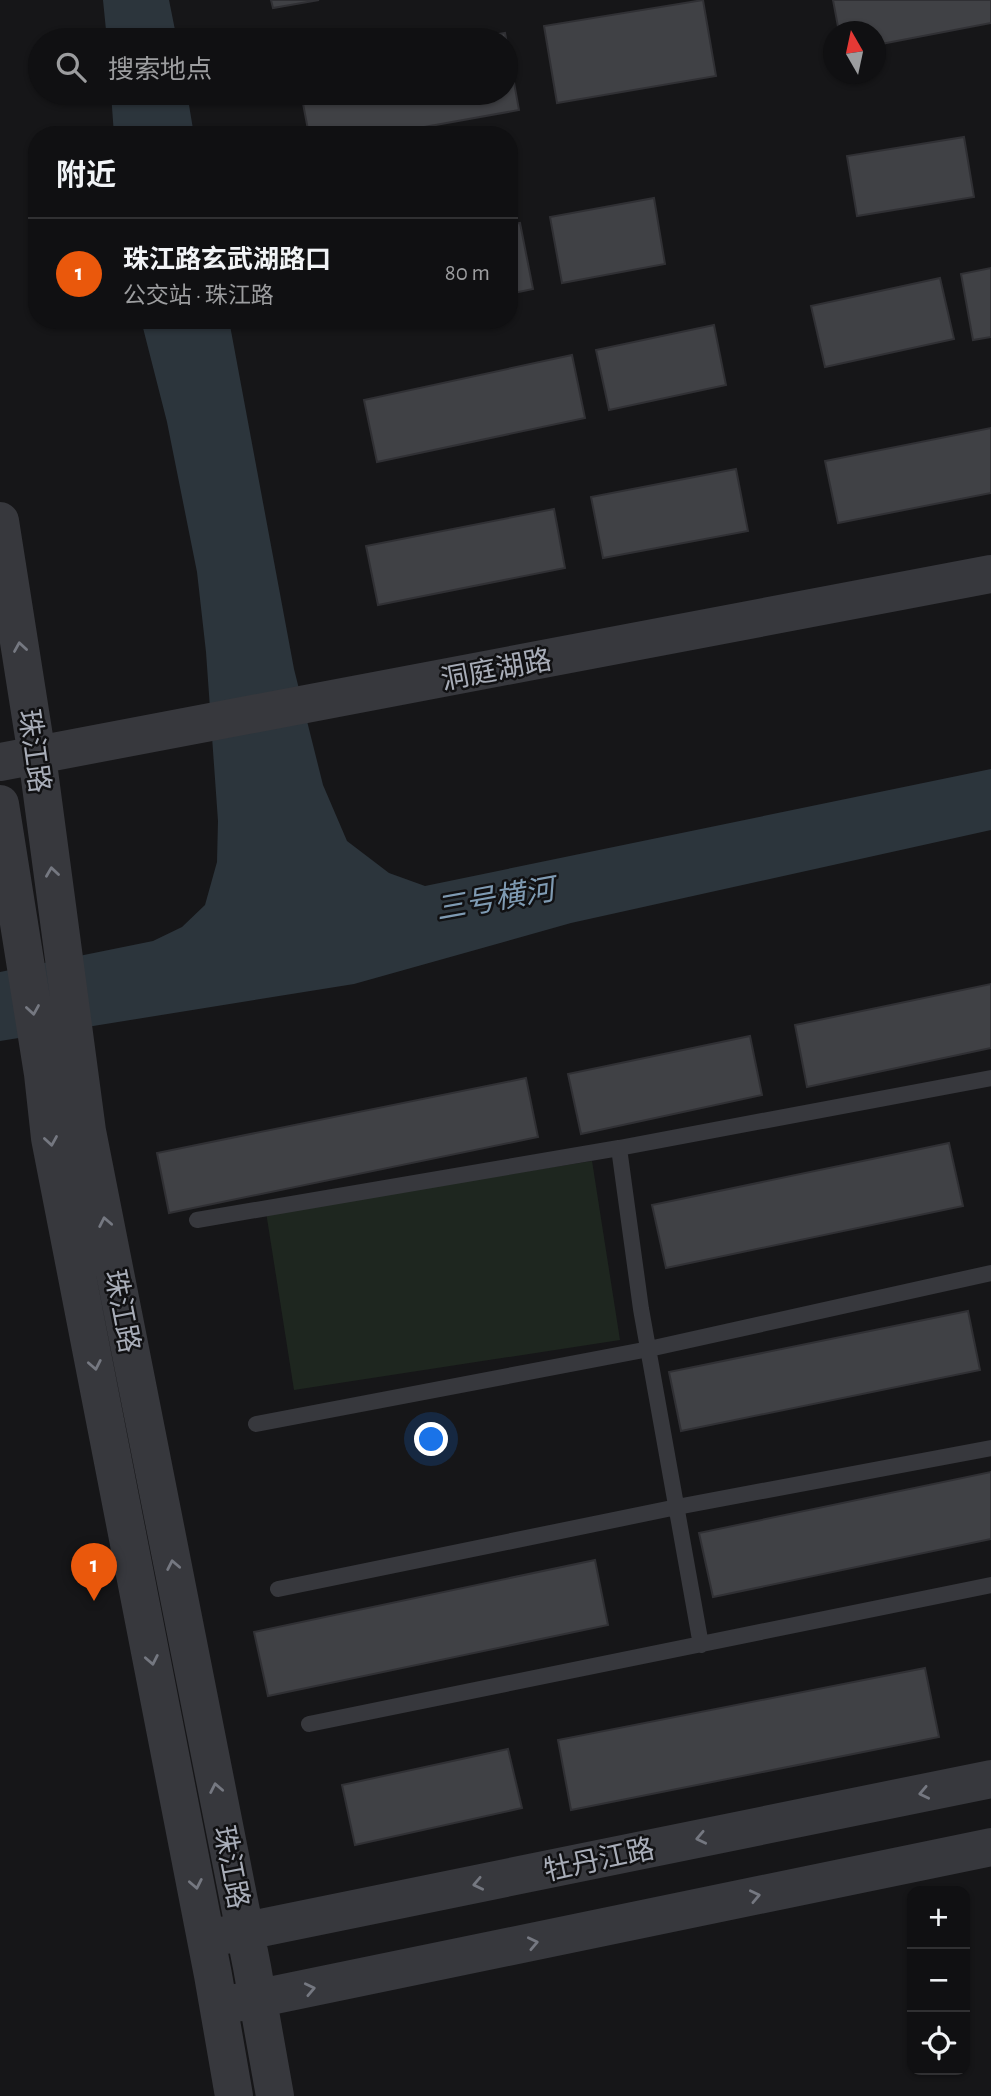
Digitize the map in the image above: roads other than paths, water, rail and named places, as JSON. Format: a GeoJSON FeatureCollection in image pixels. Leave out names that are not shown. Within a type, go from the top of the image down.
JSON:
{"type":"FeatureCollection","features":[{"type":"Feature","properties":{"kind":"street","name":"珠江路"},"geometry":{"type":"LineString","coordinates":[[0,521],[37,756],[61,940],[60,1068],[50,1138],[206,1938],[234,2096]]}},
{"type":"Feature","properties":{"kind":"street","name":"洞庭湖路"},"geometry":{"type":"LineString","coordinates":[[0,762],[991,574]]}},
{"type":"Feature","properties":{"kind":"street","name":"珠江路"},"geometry":{"type":"LineString","coordinates":[[0,804],[22,946],[60,1068],[87,1131],[275,2096]]}},
{"type":"Feature","properties":{"kind":"street","name":"牡丹江路"},"geometry":{"type":"LineString","coordinates":[[206,1938],[991,1779]]}},
{"type":"Feature","properties":{"kind":"street"},"geometry":{"type":"LineString","coordinates":[[219,2006],[991,1847]]}},
{"type":"Feature","properties":{"kind":"lane"},"geometry":{"type":"LineString","coordinates":[[197,1220],[619,1148],[991,1078]]}},
{"type":"Feature","properties":{"kind":"lane"},"geometry":{"type":"LineString","coordinates":[[619,1148],[649,1349],[701,1645]]}},
{"type":"Feature","properties":{"kind":"lane"},"geometry":{"type":"LineString","coordinates":[[256,1424],[649,1349],[991,1273]]}},
{"type":"Feature","properties":{"kind":"lane"},"geometry":{"type":"LineString","coordinates":[[278,1590],[677,1507],[991,1448]]}},
{"type":"Feature","properties":{"kind":"lane"},"geometry":{"type":"LineString","coordinates":[[309,1724],[991,1585]]}},
{"type":"Feature","properties":{"kind":"water"},"geometry":{"type":"Polygon","coordinates":[[[103,0],[169,0],[175,28],[106,28],[103,0]]]}},
{"type":"Feature","properties":{"kind":"water"},"geometry":{"type":"Polygon","coordinates":[[[112,105],[189,105],[192,126],[113,126],[112,105]]]}},
{"type":"Feature","properties":{"kind":"water","name":"三号横河"},"geometry":{"type":"Polygon","coordinates":[[[143,329],[231,329],[294,669],[323,785],[347,841],[389,873],[425,886],[991,769],[991,830],[571,923],[354,984],[0,1041],[0,972],[153,941],[182,927],[205,905],[217,862],[218,821],[206,652],[197,572],[167,422],[143,329]]]}},
{"type":"Feature","properties":{"kind":"place","name":"珠江路玄武湖路口"},"geometry":{"type":"Point","coordinates":[94,1601]}}]}
